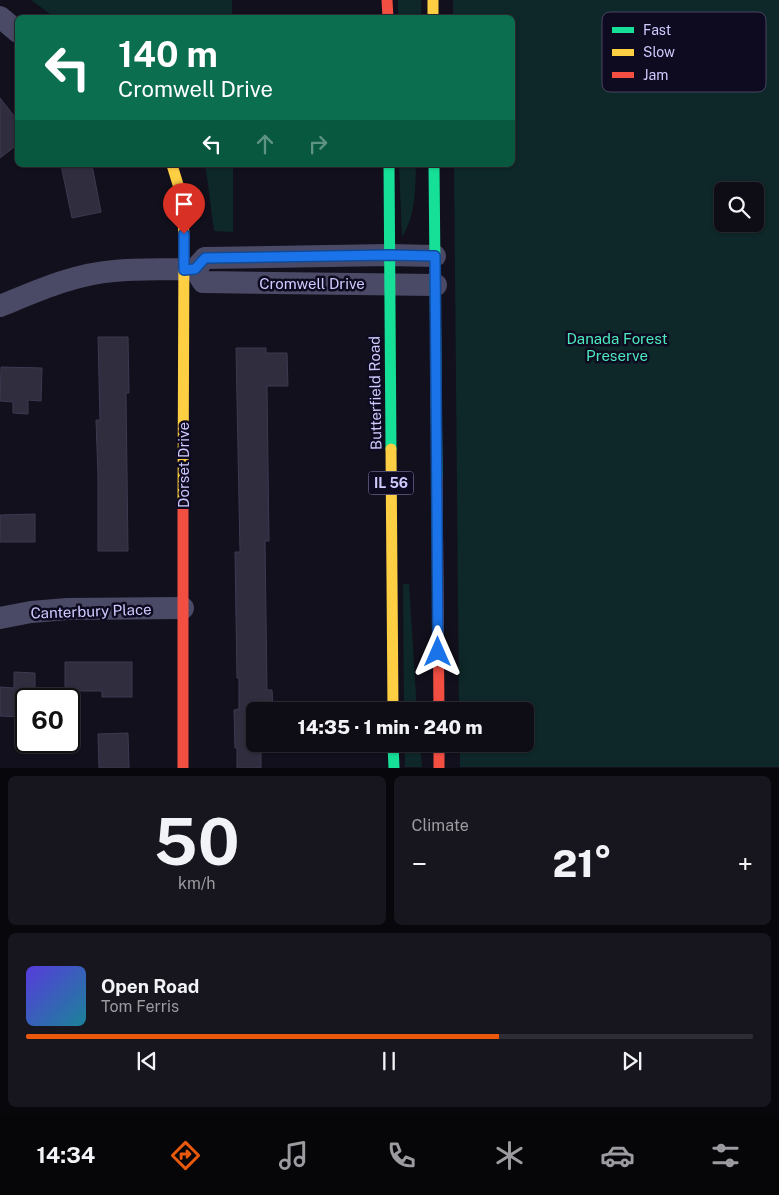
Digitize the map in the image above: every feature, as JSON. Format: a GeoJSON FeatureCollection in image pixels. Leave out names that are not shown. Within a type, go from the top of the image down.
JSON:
{"type":"FeatureCollection","features":[{"type":"Feature","properties":{"kind":"main road"},"geometry":{"type":"LineString","coordinates":[[387,0],[388,15]]}},
{"type":"Feature","properties":{"kind":"main road"},"geometry":{"type":"LineString","coordinates":[[433,0],[433,15]]}},
{"type":"Feature","properties":{"kind":"main road","name":"Dorset Drive"},"geometry":{"type":"LineString","coordinates":[[173,167],[178,179],[190,269],[183,608],[183,768]]}},
{"type":"Feature","properties":{"kind":"main road","name":"Butterfield Road"},"geometry":{"type":"LineString","coordinates":[[389,167],[393,702]]}},
{"type":"Feature","properties":{"kind":"main road"},"geometry":{"type":"LineString","coordinates":[[434,167],[439,702]]}},
{"type":"Feature","properties":{"kind":"main road"},"geometry":{"type":"LineString","coordinates":[[394,752],[394,768]]}},
{"type":"Feature","properties":{"kind":"main road"},"geometry":{"type":"LineString","coordinates":[[439,752],[439,768]]}},
{"type":"Feature","properties":{"kind":"street"},"geometry":{"type":"LineString","coordinates":[[0,16],[15,29]]}},
{"type":"Feature","properties":{"kind":"street","name":"Cromwell Drive"},"geometry":{"type":"LineString","coordinates":[[0,306],[70,279],[89,274],[129,270],[190,269],[205,258],[435,256]]}},
{"type":"Feature","properties":{"kind":"street","name":"Cromwell Drive"},"geometry":{"type":"LineString","coordinates":[[190,269],[203,282],[436,284]]}},
{"type":"Feature","properties":{"kind":"street","name":"Canterbury Place"},"geometry":{"type":"LineString","coordinates":[[0,618],[32,612],[68,609],[183,608]]}},
{"type":"Feature","properties":{"kind":"green space"},"geometry":{"type":"Polygon","coordinates":[[[31,0],[232,0],[232,15],[51,15],[31,0]]]}},
{"type":"Feature","properties":{"kind":"green space"},"geometry":{"type":"Polygon","coordinates":[[[398,0],[421,0],[421,15],[398,15],[398,0]]]}},
{"type":"Feature","properties":{"kind":"green space","name":"Danada Forest Preserve"},"geometry":{"type":"Polygon","coordinates":[[[453,0],[779,0],[779,767],[460,767],[460,752],[534,752],[534,702],[459,702],[454,167],[515,167],[515,15],[453,15],[453,0]]]}},
{"type":"Feature","properties":{"kind":"green space"},"geometry":{"type":"Polygon","coordinates":[[[205,167],[233,167],[233,232],[214,231],[205,167]]]}},
{"type":"Feature","properties":{"kind":"green space"},"geometry":{"type":"Polygon","coordinates":[[[399,167],[416,167],[412,211],[407,229],[402,237],[399,167]]]}},
{"type":"Feature","properties":{"kind":"green space"},"geometry":{"type":"Polygon","coordinates":[[[403,584],[409,584],[416,702],[404,702],[403,584]]]}},
{"type":"Feature","properties":{"kind":"green space"},"geometry":{"type":"Polygon","coordinates":[[[405,752],[421,752],[422,767],[405,767],[405,752]]]}},
{"type":"Feature","properties":{"kind":"building"},"geometry":{"type":"Polygon","coordinates":[[[0,98],[15,117],[15,146],[0,158],[0,98]]]}},
{"type":"Feature","properties":{"kind":"building"},"geometry":{"type":"Polygon","coordinates":[[[61,167],[92,167],[101,212],[72,218],[61,167]]]}},
{"type":"Feature","properties":{"kind":"building"},"geometry":{"type":"Polygon","coordinates":[[[98,337],[128,337],[129,393],[126,393],[128,551],[98,551],[96,420],[100,420],[98,337]]]}},
{"type":"Feature","properties":{"kind":"building"},"geometry":{"type":"Polygon","coordinates":[[[236,348],[266,348],[266,353],[287,353],[288,386],[267,386],[269,541],[265,541],[267,690],[272,690],[273,702],[246,702],[246,752],[261,752],[261,768],[237,768],[237,748],[235,748],[234,710],[239,709],[239,678],[237,678],[235,552],[240,552],[236,348]]]}},
{"type":"Feature","properties":{"kind":"building"},"geometry":{"type":"Polygon","coordinates":[[[1,367],[42,368],[41,401],[28,400],[28,414],[13,413],[13,402],[0,401],[1,367]]]}},
{"type":"Feature","properties":{"kind":"building"},"geometry":{"type":"Polygon","coordinates":[[[35,514],[35,542],[0,542],[0,515],[35,514]]]}},
{"type":"Feature","properties":{"kind":"building"},"geometry":{"type":"Polygon","coordinates":[[[65,662],[132,662],[132,697],[102,697],[102,691],[80,691],[80,688],[65,688],[65,662]]]}},
{"type":"Feature","properties":{"kind":"building"},"geometry":{"type":"Polygon","coordinates":[[[14,672],[35,673],[35,688],[15,688],[15,717],[0,716],[0,687],[14,688],[14,672]]]}},
{"type":"Feature","properties":{"kind":"building"},"geometry":{"type":"Polygon","coordinates":[[[128,733],[129,768],[99,768],[98,734],[128,733]]]}},
{"type":"Feature","properties":{"kind":"traffic: fast"},"geometry":{"type":"LineString","coordinates":[[389,167],[391,449]]}},
{"type":"Feature","properties":{"kind":"traffic: fast"},"geometry":{"type":"LineString","coordinates":[[434,167],[437,478]]}},
{"type":"Feature","properties":{"kind":"traffic: fast"},"geometry":{"type":"LineString","coordinates":[[393,752],[394,768]]}},
{"type":"Feature","properties":{"kind":"traffic: slow"},"geometry":{"type":"LineString","coordinates":[[433,0],[433,15]]}},
{"type":"Feature","properties":{"kind":"traffic: slow"},"geometry":{"type":"LineString","coordinates":[[173,167],[180,191],[184,234],[183,504]]}},
{"type":"Feature","properties":{"kind":"traffic: slow"},"geometry":{"type":"LineString","coordinates":[[391,449],[393,702]]}},
{"type":"Feature","properties":{"kind":"traffic: jam"},"geometry":{"type":"LineString","coordinates":[[387,0],[388,15]]}},
{"type":"Feature","properties":{"kind":"traffic: jam"},"geometry":{"type":"LineString","coordinates":[[437,478],[439,702]]}},
{"type":"Feature","properties":{"kind":"traffic: jam"},"geometry":{"type":"LineString","coordinates":[[183,504],[183,768]]}},
{"type":"Feature","properties":{"kind":"traffic: jam"},"geometry":{"type":"LineString","coordinates":[[439,752],[439,768]]}},
{"type":"Feature","properties":{"kind":"route"},"geometry":{"type":"LineString","coordinates":[[184,234],[184,270],[195,269],[205,258],[435,256],[438,652]]}}]}
